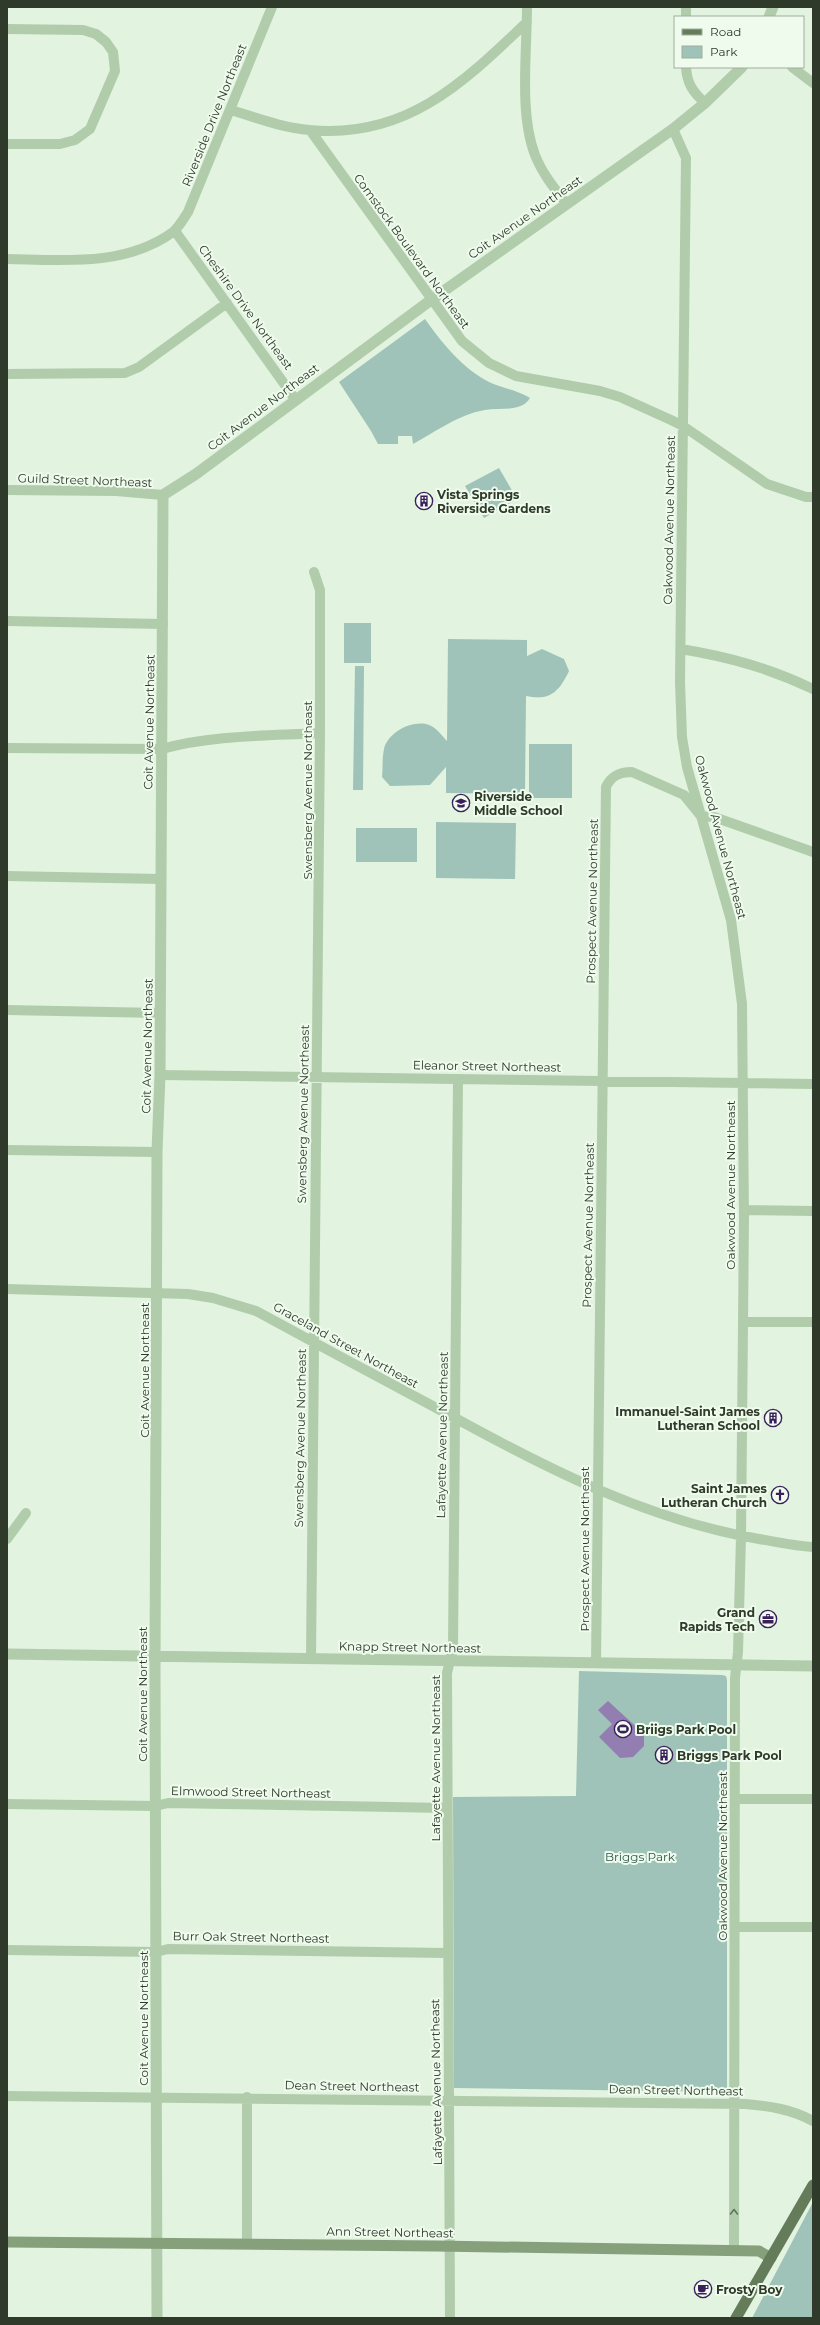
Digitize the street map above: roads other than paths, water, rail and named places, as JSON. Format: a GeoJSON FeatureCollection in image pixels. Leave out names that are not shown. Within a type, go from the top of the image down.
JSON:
{"type":"FeatureCollection","features":[{"type":"Feature","properties":{"kind":"main road"},"geometry":{"type":"LineString","coordinates":[[736,2318],[813,2185]]}},
{"type":"Feature","properties":{"kind":"main road","name":"Ann Street Northeast"},"geometry":{"type":"LineString","coordinates":[[7,2242],[449,2246],[759,2251],[771,2258]]}},
{"type":"Feature","properties":{"kind":"street","name":"Riverside Drive Northeast"},"geometry":{"type":"LineString","coordinates":[[174,231],[188,212],[272,7]]}},
{"type":"Feature","properties":{"kind":"street"},"geometry":{"type":"LineString","coordinates":[[527,7],[526,125],[535,155],[545,177],[566,204]]}},
{"type":"Feature","properties":{"kind":"street"},"geometry":{"type":"LineString","coordinates":[[231,110],[284,126],[310,130],[368,128],[402,118],[444,94],[487,60],[527,22]]}},
{"type":"Feature","properties":{"kind":"street"},"geometry":{"type":"LineString","coordinates":[[7,29],[83,30],[96,34],[106,42],[113,52],[115,71],[90,129],[75,140],[60,144],[7,144]]}},
{"type":"Feature","properties":{"kind":"street"},"geometry":{"type":"LineString","coordinates":[[686,68],[687,78],[692,91],[705,103]]}},
{"type":"Feature","properties":{"kind":"street","name":"Coit Avenue Northeast"},"geometry":{"type":"LineString","coordinates":[[157,2318],[155,1656],[158,1292],[157,1152],[160,1075],[163,495],[196,474],[295,399],[431,300],[673,129],[705,103],[741,68]]}},
{"type":"Feature","properties":{"kind":"street"},"geometry":{"type":"LineString","coordinates":[[793,68],[813,83]]}},
{"type":"Feature","properties":{"kind":"street","name":"Oakwood Avenue Northeast"},"geometry":{"type":"LineString","coordinates":[[673,129],[686,158],[681,649],[682,737],[687,767],[731,920],[742,1004],[744,1210],[741,1536],[737,1665],[735,1678],[734,2251]]}},
{"type":"Feature","properties":{"kind":"street","name":"Comstock Boulevard Northeast"},"geometry":{"type":"LineString","coordinates":[[310,130],[462,342],[489,363],[516,376],[620,397],[683,426],[768,484],[806,497],[813,497]]}},
{"type":"Feature","properties":{"kind":"street"},"geometry":{"type":"LineString","coordinates":[[7,259],[82,260],[113,257],[150,244],[174,231]]}},
{"type":"Feature","properties":{"kind":"street","name":"Cheshire Drive Northeast"},"geometry":{"type":"LineString","coordinates":[[174,231],[295,399]]}},
{"type":"Feature","properties":{"kind":"street"},"geometry":{"type":"LineString","coordinates":[[7,374],[125,373],[139,367],[227,303]]}},
{"type":"Feature","properties":{"kind":"street","name":"Guild Street Northeast"},"geometry":{"type":"LineString","coordinates":[[7,490],[116,491],[163,495]]}},
{"type":"Feature","properties":{"kind":"street","name":"Swensberg Avenue Northeast"},"geometry":{"type":"LineString","coordinates":[[311,1658],[318,1077],[320,733],[320,590],[314,572]]}},
{"type":"Feature","properties":{"kind":"street"},"geometry":{"type":"LineString","coordinates":[[7,620],[163,624]]}},
{"type":"Feature","properties":{"kind":"street"},"geometry":{"type":"LineString","coordinates":[[681,649],[730,657],[778,672],[813,689]]}},
{"type":"Feature","properties":{"kind":"street"},"geometry":{"type":"LineString","coordinates":[[7,748],[162,749],[179,744],[221,739],[320,733]]}},
{"type":"Feature","properties":{"kind":"street","name":"Prospect Avenue Northeast"},"geometry":{"type":"LineString","coordinates":[[596,1663],[606,787],[610,778],[623,772],[632,772],[684,795],[701,816]]}},
{"type":"Feature","properties":{"kind":"street"},"geometry":{"type":"LineString","coordinates":[[701,816],[714,817],[813,852]]}},
{"type":"Feature","properties":{"kind":"street"},"geometry":{"type":"LineString","coordinates":[[7,876],[161,879]]}},
{"type":"Feature","properties":{"kind":"street"},"geometry":{"type":"LineString","coordinates":[[7,1010],[160,1013]]}},
{"type":"Feature","properties":{"kind":"street","name":"Eleanor Street Northeast"},"geometry":{"type":"LineString","coordinates":[[160,1075],[813,1084]]}},
{"type":"Feature","properties":{"kind":"street","name":"Lafayette Avenue Northeast"},"geometry":{"type":"LineString","coordinates":[[450,2318],[449,2246],[451,2185],[449,2100],[447,1673],[453,1648],[458,1078]]}},
{"type":"Feature","properties":{"kind":"street"},"geometry":{"type":"LineString","coordinates":[[7,1150],[157,1152]]}},
{"type":"Feature","properties":{"kind":"street"},"geometry":{"type":"LineString","coordinates":[[744,1210],[813,1211]]}},
{"type":"Feature","properties":{"kind":"street","name":"Graceland Street Northeast"},"geometry":{"type":"LineString","coordinates":[[7,1288],[188,1294],[213,1298],[256,1310],[454,1418],[536,1461],[597,1490],[641,1508],[696,1526],[741,1536],[813,1547]]}},
{"type":"Feature","properties":{"kind":"street"},"geometry":{"type":"LineString","coordinates":[[743,1322],[813,1322]]}},
{"type":"Feature","properties":{"kind":"street"},"geometry":{"type":"LineString","coordinates":[[7,1539],[26,1513]]}},
{"type":"Feature","properties":{"kind":"street","name":"Knapp Street Northeast"},"geometry":{"type":"LineString","coordinates":[[7,1654],[813,1666]]}},
{"type":"Feature","properties":{"kind":"street"},"geometry":{"type":"LineString","coordinates":[[735,1799],[813,1799]]}},
{"type":"Feature","properties":{"kind":"street","name":"Elmwood Street Northeast"},"geometry":{"type":"LineString","coordinates":[[7,1804],[156,1806],[168,1803],[447,1808]]}},
{"type":"Feature","properties":{"kind":"street"},"geometry":{"type":"LineString","coordinates":[[735,1927],[813,1927]]}},
{"type":"Feature","properties":{"kind":"street","name":"Burr Oak Street Northeast"},"geometry":{"type":"LineString","coordinates":[[7,1950],[156,1952],[168,1949],[448,1953]]}},
{"type":"Feature","properties":{"kind":"street","name":"Dean Street Northeast"},"geometry":{"type":"LineString","coordinates":[[7,2096],[247,2097],[735,2104],[772,2106],[800,2114],[813,2121]]}},
{"type":"Feature","properties":{"kind":"street"},"geometry":{"type":"LineString","coordinates":[[247,2097],[247,2244]]}},
{"type":"Feature","properties":{"kind":"place","name":"Vista Springs Riverside Gardens"},"geometry":{"type":"Point","coordinates":[424,501]}},
{"type":"Feature","properties":{"kind":"place","name":"Riverside Middle School"},"geometry":{"type":"Point","coordinates":[461,803]}},
{"type":"Feature","properties":{"kind":"place","name":"Immanuel-Saint James Lutheran School"},"geometry":{"type":"Point","coordinates":[773,1418]}},
{"type":"Feature","properties":{"kind":"place","name":"Saint James Lutheran Church"},"geometry":{"type":"Point","coordinates":[780,1495]}},
{"type":"Feature","properties":{"kind":"place","name":"Grand Rapids Tech"},"geometry":{"type":"Point","coordinates":[768,1619]}},
{"type":"Feature","properties":{"kind":"place","name":"Briigs Park Pool"},"geometry":{"type":"Point","coordinates":[623,1729]}},
{"type":"Feature","properties":{"kind":"place","name":"Briggs Park Pool"},"geometry":{"type":"Point","coordinates":[664,1755]}},
{"type":"Feature","properties":{"kind":"place","name":"Frosty Boy"},"geometry":{"type":"Point","coordinates":[703,2289]}},
{"type":"Feature","properties":{"kind":"park label","name":"Briggs Park"},"geometry":{"type":"Point","coordinates":[640,1856]}}]}
